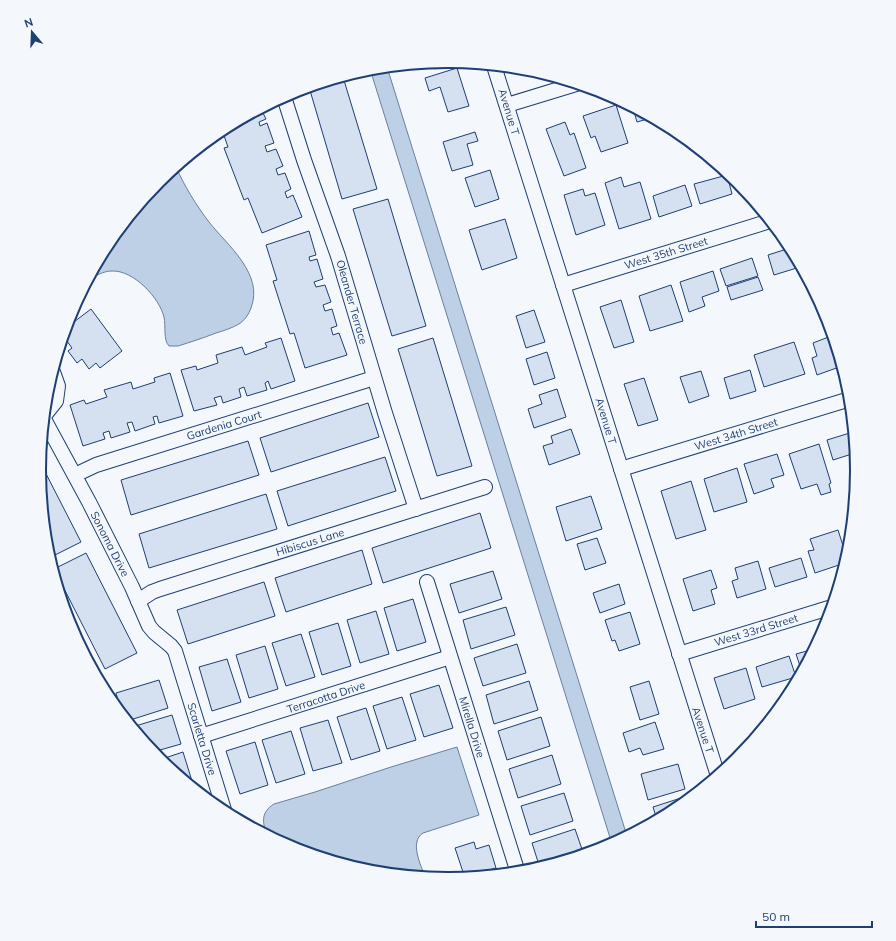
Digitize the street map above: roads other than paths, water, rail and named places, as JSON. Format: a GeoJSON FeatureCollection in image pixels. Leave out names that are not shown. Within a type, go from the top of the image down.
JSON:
{"type":"FeatureCollection","features":[{"type":"Feature","properties":{"kind":"street","name":"Avenue T"},"geometry":{"type":"LineString","coordinates":[[496,72],[716,770]]}},
{"type":"Feature","properties":{"kind":"street"},"geometry":{"type":"LineString","coordinates":[[507,105],[567,87]]}},
{"type":"Feature","properties":{"kind":"street","name":"Oleander Terrace"},"geometry":{"type":"LineString","coordinates":[[286,103],[304,160],[338,256],[374,378],[416,509]]}},
{"type":"Feature","properties":{"kind":"street","name":"West 35th Street"},"geometry":{"type":"LineString","coordinates":[[563,285],[764,223]]}},
{"type":"Feature","properties":{"kind":"street","name":"Gardenia Court"},"geometry":{"type":"LineString","coordinates":[[75,475],[96,465],[374,378]]}},
{"type":"Feature","properties":{"kind":"street"},"geometry":{"type":"LineString","coordinates":[[51,408],[56,401],[58,386],[56,382]]}},
{"type":"Feature","properties":{"kind":"street","name":"West 34th Street"},"geometry":{"type":"LineString","coordinates":[[621,469],[844,401]]}},
{"type":"Feature","properties":{"kind":"street","name":"Sonoma Drive"},"geometry":{"type":"LineString","coordinates":[[48,426],[121,565],[149,626],[154,632],[172,646],[179,664]]}},
{"type":"Feature","properties":{"kind":"street","name":"Hibiscus Lane"},"geometry":{"type":"LineString","coordinates":[[138,601],[160,589],[485,487]]}},
{"type":"Feature","properties":{"kind":"street","name":"Mirella Drive"},"geometry":{"type":"LineString","coordinates":[[427,582],[516,867]]}},
{"type":"Feature","properties":{"kind":"street","name":"West 33rd Street"},"geometry":{"type":"LineString","coordinates":[[679,654],[825,609]]}},
{"type":"Feature","properties":{"kind":"street","name":"Terracotta Drive"},"geometry":{"type":"LineString","coordinates":[[201,736],[450,657]]}},
{"type":"Feature","properties":{"kind":"street","name":"Scarletta Drive"},"geometry":{"type":"LineString","coordinates":[[179,664],[222,803]]}},
{"type":"Feature","properties":{"kind":"water"},"geometry":{"type":"Polygon","coordinates":[[[389,73],[626,831],[610,838],[372,76],[389,73]]]}},
{"type":"Feature","properties":{"kind":"water"},"geometry":{"type":"Polygon","coordinates":[[[179,172],[187,189],[209,222],[242,261],[253,284],[254,296],[249,313],[239,324],[178,346],[169,346],[165,337],[164,317],[157,301],[151,293],[136,280],[120,272],[112,271],[96,276],[129,226],[146,205],[179,172]]]}},
{"type":"Feature","properties":{"kind":"water"},"geometry":{"type":"Polygon","coordinates":[[[457,747],[479,815],[423,833],[419,837],[416,848],[423,872],[370,865],[344,859],[294,842],[265,828],[265,814],[274,804],[457,747]]]}}]}
